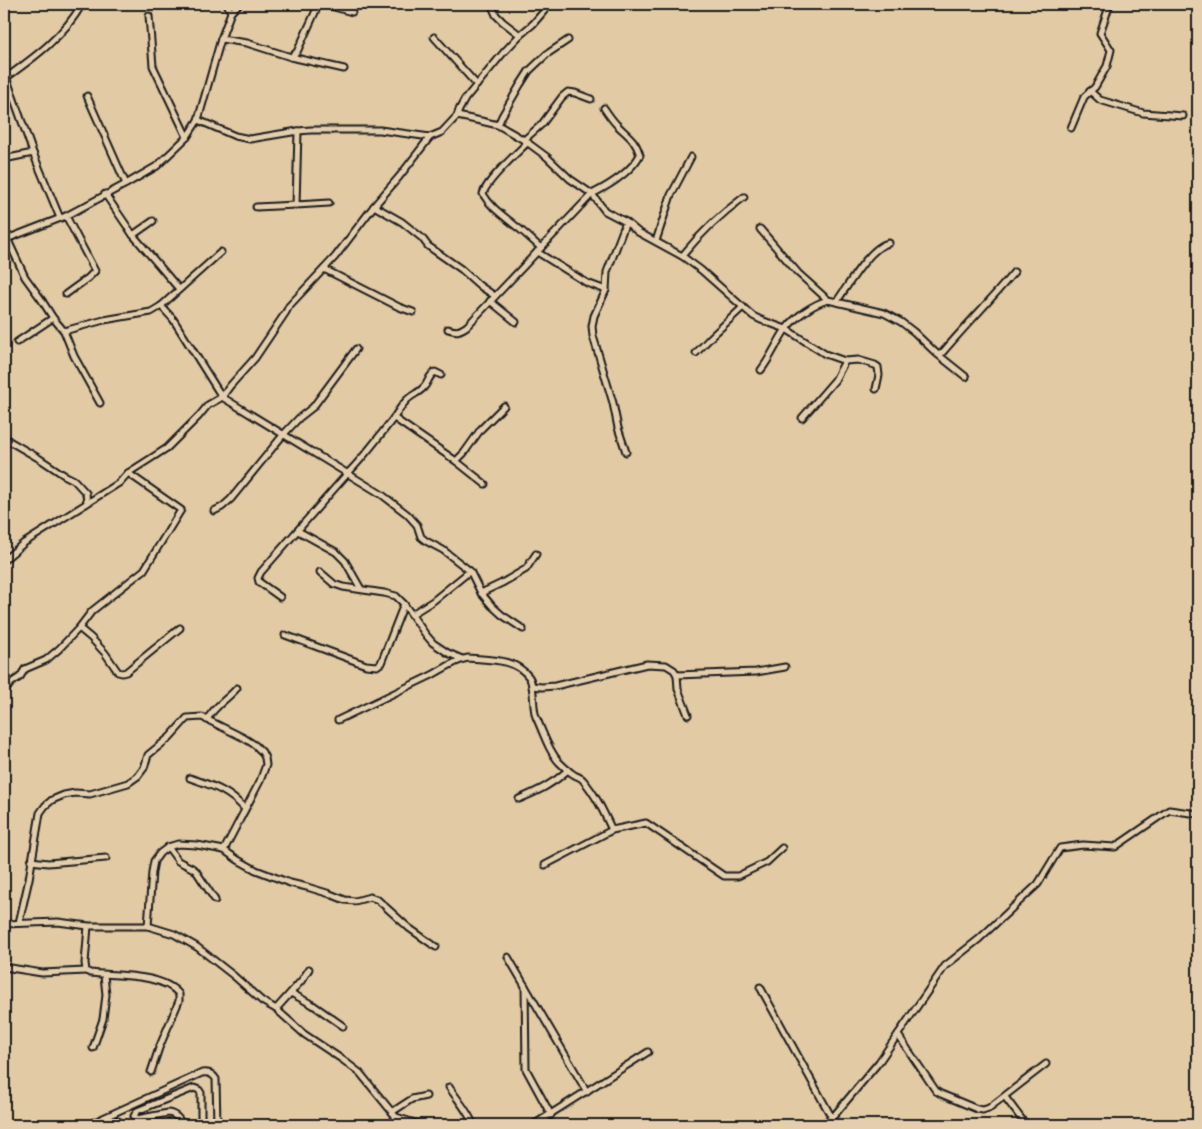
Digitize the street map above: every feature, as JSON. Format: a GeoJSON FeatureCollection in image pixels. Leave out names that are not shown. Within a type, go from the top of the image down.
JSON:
{"type":"FeatureCollection","features":[{"type":"Feature","properties":{"kind":"street"},"geometry":{"type":"LineString","coordinates":[[60,218],[33,153],[5,73],[44,50],[64,29],[82,4]]}},
{"type":"Feature","properties":{"kind":"street"},"geometry":{"type":"LineString","coordinates":[[227,4],[231,12]]}},
{"type":"Feature","properties":{"kind":"street"},"geometry":{"type":"LineString","coordinates":[[100,403],[74,356],[64,331],[25,277],[5,239],[66,216],[126,184],[157,166],[187,137],[198,120],[221,38],[231,12],[239,4]]}},
{"type":"Feature","properties":{"kind":"street"},"geometry":{"type":"LineString","coordinates":[[291,57],[296,52],[318,6],[321,4],[352,12]]}},
{"type":"Feature","properties":{"kind":"street"},"geometry":{"type":"LineString","coordinates":[[491,4],[496,15],[520,34]]}},
{"type":"Feature","properties":{"kind":"street"},"geometry":{"type":"LineString","coordinates":[[4,560],[24,543],[119,483],[128,473],[167,448],[208,405],[222,397],[256,358],[288,306],[335,257],[430,137],[442,132],[457,116],[466,99],[504,52],[520,34],[533,24],[550,4]]}},
{"type":"Feature","properties":{"kind":"street"},"geometry":{"type":"LineString","coordinates":[[1071,128],[1084,97],[1095,87],[1107,66],[1111,50],[1100,34],[1110,4]]}},
{"type":"Feature","properties":{"kind":"street"},"geometry":{"type":"LineString","coordinates":[[149,16],[154,66],[187,137]]}},
{"type":"Feature","properties":{"kind":"street"},"geometry":{"type":"LineString","coordinates":[[434,37],[477,85]]}},
{"type":"Feature","properties":{"kind":"street"},"geometry":{"type":"LineString","coordinates":[[221,38],[247,43],[291,57],[344,70]]}},
{"type":"Feature","properties":{"kind":"street"},"geometry":{"type":"LineString","coordinates":[[498,125],[529,71],[547,54],[568,40]]}},
{"type":"Feature","properties":{"kind":"street"},"geometry":{"type":"LineString","coordinates":[[1090,91],[1100,100],[1143,113],[1184,116]]}},
{"type":"Feature","properties":{"kind":"street"},"geometry":{"type":"LineString","coordinates":[[590,100],[568,92],[562,97],[542,124],[484,190],[483,194],[487,201],[522,231],[539,250],[587,283],[606,290]]}},
{"type":"Feature","properties":{"kind":"street"},"geometry":{"type":"LineString","coordinates":[[88,96],[126,184]]}},
{"type":"Feature","properties":{"kind":"street"},"geometry":{"type":"LineString","coordinates":[[448,329],[456,332],[466,326],[592,194],[610,184],[632,166],[640,155],[632,138],[617,125],[604,108]]}},
{"type":"Feature","properties":{"kind":"street"},"geometry":{"type":"LineString","coordinates":[[457,116],[498,125],[526,141],[547,157],[570,179],[592,194],[605,211],[682,256],[702,270],[753,316],[786,329],[825,354],[845,360],[858,360],[878,368],[880,374],[876,389]]}},
{"type":"Feature","properties":{"kind":"street"},"geometry":{"type":"LineString","coordinates":[[198,120],[235,136],[250,139],[311,130],[380,130],[430,137]]}},
{"type":"Feature","properties":{"kind":"street"},"geometry":{"type":"LineString","coordinates":[[296,205],[298,131]]}},
{"type":"Feature","properties":{"kind":"street"},"geometry":{"type":"LineString","coordinates":[[4,159],[33,153]]}},
{"type":"Feature","properties":{"kind":"street"},"geometry":{"type":"LineString","coordinates":[[656,241],[671,195],[691,156]]}},
{"type":"Feature","properties":{"kind":"street"},"geometry":{"type":"LineString","coordinates":[[105,194],[133,235],[179,289]]}},
{"type":"Feature","properties":{"kind":"street"},"geometry":{"type":"LineString","coordinates":[[682,256],[717,219],[744,197]]}},
{"type":"Feature","properties":{"kind":"street"},"geometry":{"type":"LineString","coordinates":[[256,207],[329,203]]}},
{"type":"Feature","properties":{"kind":"street"},"geometry":{"type":"LineString","coordinates":[[374,206],[402,222],[422,238],[428,246],[461,268],[480,286],[495,296]]}},
{"type":"Feature","properties":{"kind":"street"},"geometry":{"type":"LineString","coordinates":[[66,216],[95,271],[66,294]]}},
{"type":"Feature","properties":{"kind":"street"},"geometry":{"type":"LineString","coordinates":[[133,235],[153,221]]}},
{"type":"Feature","properties":{"kind":"street"},"geometry":{"type":"LineString","coordinates":[[626,222],[607,272],[606,290],[594,316],[592,326],[593,336],[626,452]]}},
{"type":"Feature","properties":{"kind":"street"},"geometry":{"type":"LineString","coordinates":[[760,229],[798,273],[828,300]]}},
{"type":"Feature","properties":{"kind":"street"},"geometry":{"type":"LineString","coordinates":[[837,301],[872,253],[880,246],[890,243]]}},
{"type":"Feature","properties":{"kind":"street"},"geometry":{"type":"LineString","coordinates":[[64,331],[104,320],[150,312],[161,306],[221,252]]}},
{"type":"Feature","properties":{"kind":"street"},"geometry":{"type":"LineString","coordinates":[[324,269],[399,307],[413,312]]}},
{"type":"Feature","properties":{"kind":"street"},"geometry":{"type":"LineString","coordinates":[[939,355],[994,297],[1014,272]]}},
{"type":"Feature","properties":{"kind":"street"},"geometry":{"type":"LineString","coordinates":[[761,370],[786,329],[806,311],[828,300],[884,313],[901,322],[966,376]]}},
{"type":"Feature","properties":{"kind":"street"},"geometry":{"type":"LineString","coordinates":[[490,301],[516,322]]}},
{"type":"Feature","properties":{"kind":"street"},"geometry":{"type":"LineString","coordinates":[[161,306],[173,319],[222,397],[381,494],[407,514],[417,525],[421,537],[443,550],[470,572],[481,593],[502,615],[523,629]]}},
{"type":"Feature","properties":{"kind":"street"},"geometry":{"type":"LineString","coordinates":[[696,353],[742,306]]}},
{"type":"Feature","properties":{"kind":"street"},"geometry":{"type":"LineString","coordinates":[[17,342],[53,318]]}},
{"type":"Feature","properties":{"kind":"street"},"geometry":{"type":"LineString","coordinates":[[214,511],[222,507],[230,499],[283,435],[299,418],[313,407],[356,349]]}},
{"type":"Feature","properties":{"kind":"street"},"geometry":{"type":"LineString","coordinates":[[802,418],[835,380],[845,360]]}},
{"type":"Feature","properties":{"kind":"street"},"geometry":{"type":"LineString","coordinates":[[280,597],[259,582],[258,578],[261,572],[360,461],[406,400],[426,386],[428,378],[432,373],[435,372],[441,375]]}},
{"type":"Feature","properties":{"kind":"street"},"geometry":{"type":"LineString","coordinates":[[456,461],[481,429],[504,406]]}},
{"type":"Feature","properties":{"kind":"street"},"geometry":{"type":"LineString","coordinates":[[394,418],[456,461],[485,484]]}},
{"type":"Feature","properties":{"kind":"street"},"geometry":{"type":"LineString","coordinates":[[4,438],[40,459],[64,476],[74,480],[86,493],[87,503]]}},
{"type":"Feature","properties":{"kind":"street"},"geometry":{"type":"LineString","coordinates":[[4,693],[11,683],[20,677],[25,669],[46,660],[79,628],[92,611],[144,570],[181,510],[128,473]]}},
{"type":"Feature","properties":{"kind":"street"},"geometry":{"type":"LineString","coordinates":[[298,530],[336,552],[345,561],[361,589]]}},
{"type":"Feature","properties":{"kind":"street"},"geometry":{"type":"LineString","coordinates":[[481,593],[526,569],[536,554]]}},
{"type":"Feature","properties":{"kind":"street"},"geometry":{"type":"LineString","coordinates":[[320,572],[334,584],[343,587],[396,596],[433,643],[448,653],[462,659]]}},
{"type":"Feature","properties":{"kind":"street"},"geometry":{"type":"LineString","coordinates":[[412,614],[433,601],[470,572]]}},
{"type":"Feature","properties":{"kind":"street"},"geometry":{"type":"LineString","coordinates":[[285,634],[366,665],[377,666],[381,663],[388,648],[404,604]]}},
{"type":"Feature","properties":{"kind":"street"},"geometry":{"type":"LineString","coordinates":[[79,628],[91,638],[105,653],[118,672],[122,674],[180,628]]}},
{"type":"Feature","properties":{"kind":"street"},"geometry":{"type":"LineString","coordinates":[[338,720],[462,659],[509,662],[530,678],[534,712],[553,754],[574,775],[582,778],[599,803],[612,830]]}},
{"type":"Feature","properties":{"kind":"street"},"geometry":{"type":"LineString","coordinates":[[532,686],[555,686],[647,664],[666,665],[677,674],[678,690],[688,715]]}},
{"type":"Feature","properties":{"kind":"street"},"geometry":{"type":"LineString","coordinates":[[677,674],[756,672],[785,667]]}},
{"type":"Feature","properties":{"kind":"street"},"geometry":{"type":"LineString","coordinates":[[4,683],[11,683]]}},
{"type":"Feature","properties":{"kind":"street"},"geometry":{"type":"LineString","coordinates":[[207,720],[213,710],[237,688]]}},
{"type":"Feature","properties":{"kind":"street"},"geometry":{"type":"LineString","coordinates":[[19,923],[29,879],[40,813],[45,806],[52,800],[64,795],[75,793],[90,794],[128,783],[138,776],[144,768],[148,755],[170,737],[187,718],[198,716],[256,745],[265,758],[266,765],[260,781],[224,850]]}},
{"type":"Feature","properties":{"kind":"street"},"geometry":{"type":"LineString","coordinates":[[519,799],[549,785],[568,770]]}},
{"type":"Feature","properties":{"kind":"street"},"geometry":{"type":"LineString","coordinates":[[190,778],[220,789],[233,797],[245,809]]}},
{"type":"Feature","properties":{"kind":"street"},"geometry":{"type":"LineString","coordinates":[[820,1125],[832,1118],[879,1062],[945,966],[1038,884],[1060,848],[1083,845],[1115,847],[1169,810],[1198,814]]}},
{"type":"Feature","properties":{"kind":"street"},"geometry":{"type":"LineString","coordinates":[[544,865],[612,830],[646,823],[724,876],[738,876],[766,862],[782,848]]}},
{"type":"Feature","properties":{"kind":"street"},"geometry":{"type":"LineString","coordinates":[[148,926],[154,861],[168,847],[178,844],[197,845],[224,850],[256,870],[290,884],[307,887],[352,902],[374,897],[409,928],[436,947]]}},
{"type":"Feature","properties":{"kind":"street"},"geometry":{"type":"LineString","coordinates":[[168,847],[178,861],[196,871],[215,900]]}},
{"type":"Feature","properties":{"kind":"street"},"geometry":{"type":"LineString","coordinates":[[31,861],[48,863],[106,858]]}},
{"type":"Feature","properties":{"kind":"street"},"geometry":{"type":"LineString","coordinates":[[4,924],[58,922],[88,926],[148,926],[174,934],[197,947],[262,1001],[276,1009],[304,1034],[343,1060],[360,1074],[396,1117],[422,1125]]}},
{"type":"Feature","properties":{"kind":"street"},"geometry":{"type":"LineString","coordinates":[[86,970],[88,926]]}},
{"type":"Feature","properties":{"kind":"street"},"geometry":{"type":"LineString","coordinates":[[508,957],[587,1092]]}},
{"type":"Feature","properties":{"kind":"street"},"geometry":{"type":"LineString","coordinates":[[4,967],[42,972],[86,970],[90,973],[104,975],[150,979],[169,985],[179,994],[179,1001],[151,1072]]}},
{"type":"Feature","properties":{"kind":"street"},"geometry":{"type":"LineString","coordinates":[[276,1009],[302,980],[309,969]]}},
{"type":"Feature","properties":{"kind":"street"},"geometry":{"type":"LineString","coordinates":[[93,1048],[103,1019],[106,995],[104,975]]}},
{"type":"Feature","properties":{"kind":"street"},"geometry":{"type":"LineString","coordinates":[[525,986],[526,1069],[550,1115]]}},
{"type":"Feature","properties":{"kind":"street"},"geometry":{"type":"LineString","coordinates":[[760,987],[832,1118]]}},
{"type":"Feature","properties":{"kind":"street"},"geometry":{"type":"LineString","coordinates":[[291,993],[313,1005],[343,1026]]}},
{"type":"Feature","properties":{"kind":"street"},"geometry":{"type":"LineString","coordinates":[[898,1036],[936,1091],[977,1109],[989,1108],[1046,1064]]}},
{"type":"Feature","properties":{"kind":"street"},"geometry":{"type":"LineString","coordinates":[[533,1125],[648,1052]]}},
{"type":"Feature","properties":{"kind":"street"},"geometry":{"type":"LineString","coordinates":[[90,1125],[206,1072],[216,1079],[217,1125]]}},
{"type":"Feature","properties":{"kind":"street"},"geometry":{"type":"LineString","coordinates":[[449,1087],[468,1114],[473,1125]]}},
{"type":"Feature","properties":{"kind":"street"},"geometry":{"type":"LineString","coordinates":[[183,1125],[171,1113],[137,1119],[134,1115],[137,1111],[194,1088],[201,1093],[201,1125]]}},
{"type":"Feature","properties":{"kind":"street"},"geometry":{"type":"LineString","coordinates":[[392,1112],[412,1099],[426,1096]]}},
{"type":"Feature","properties":{"kind":"street"},"geometry":{"type":"LineString","coordinates":[[1004,1097],[1026,1125]]}},
{"type":"Feature","properties":{"kind":"street"},"geometry":{"type":"LineString","coordinates":[[103,1118],[125,1124],[122,1109]]}},
{"type":"Feature","properties":{"kind":"street"},"geometry":{"type":"LineString","coordinates":[[390,1125],[396,1117]]}},
{"type":"Feature","properties":{"kind":"street"},"geometry":{"type":"LineString","coordinates":[[543,1120],[553,1125]]}}]}
